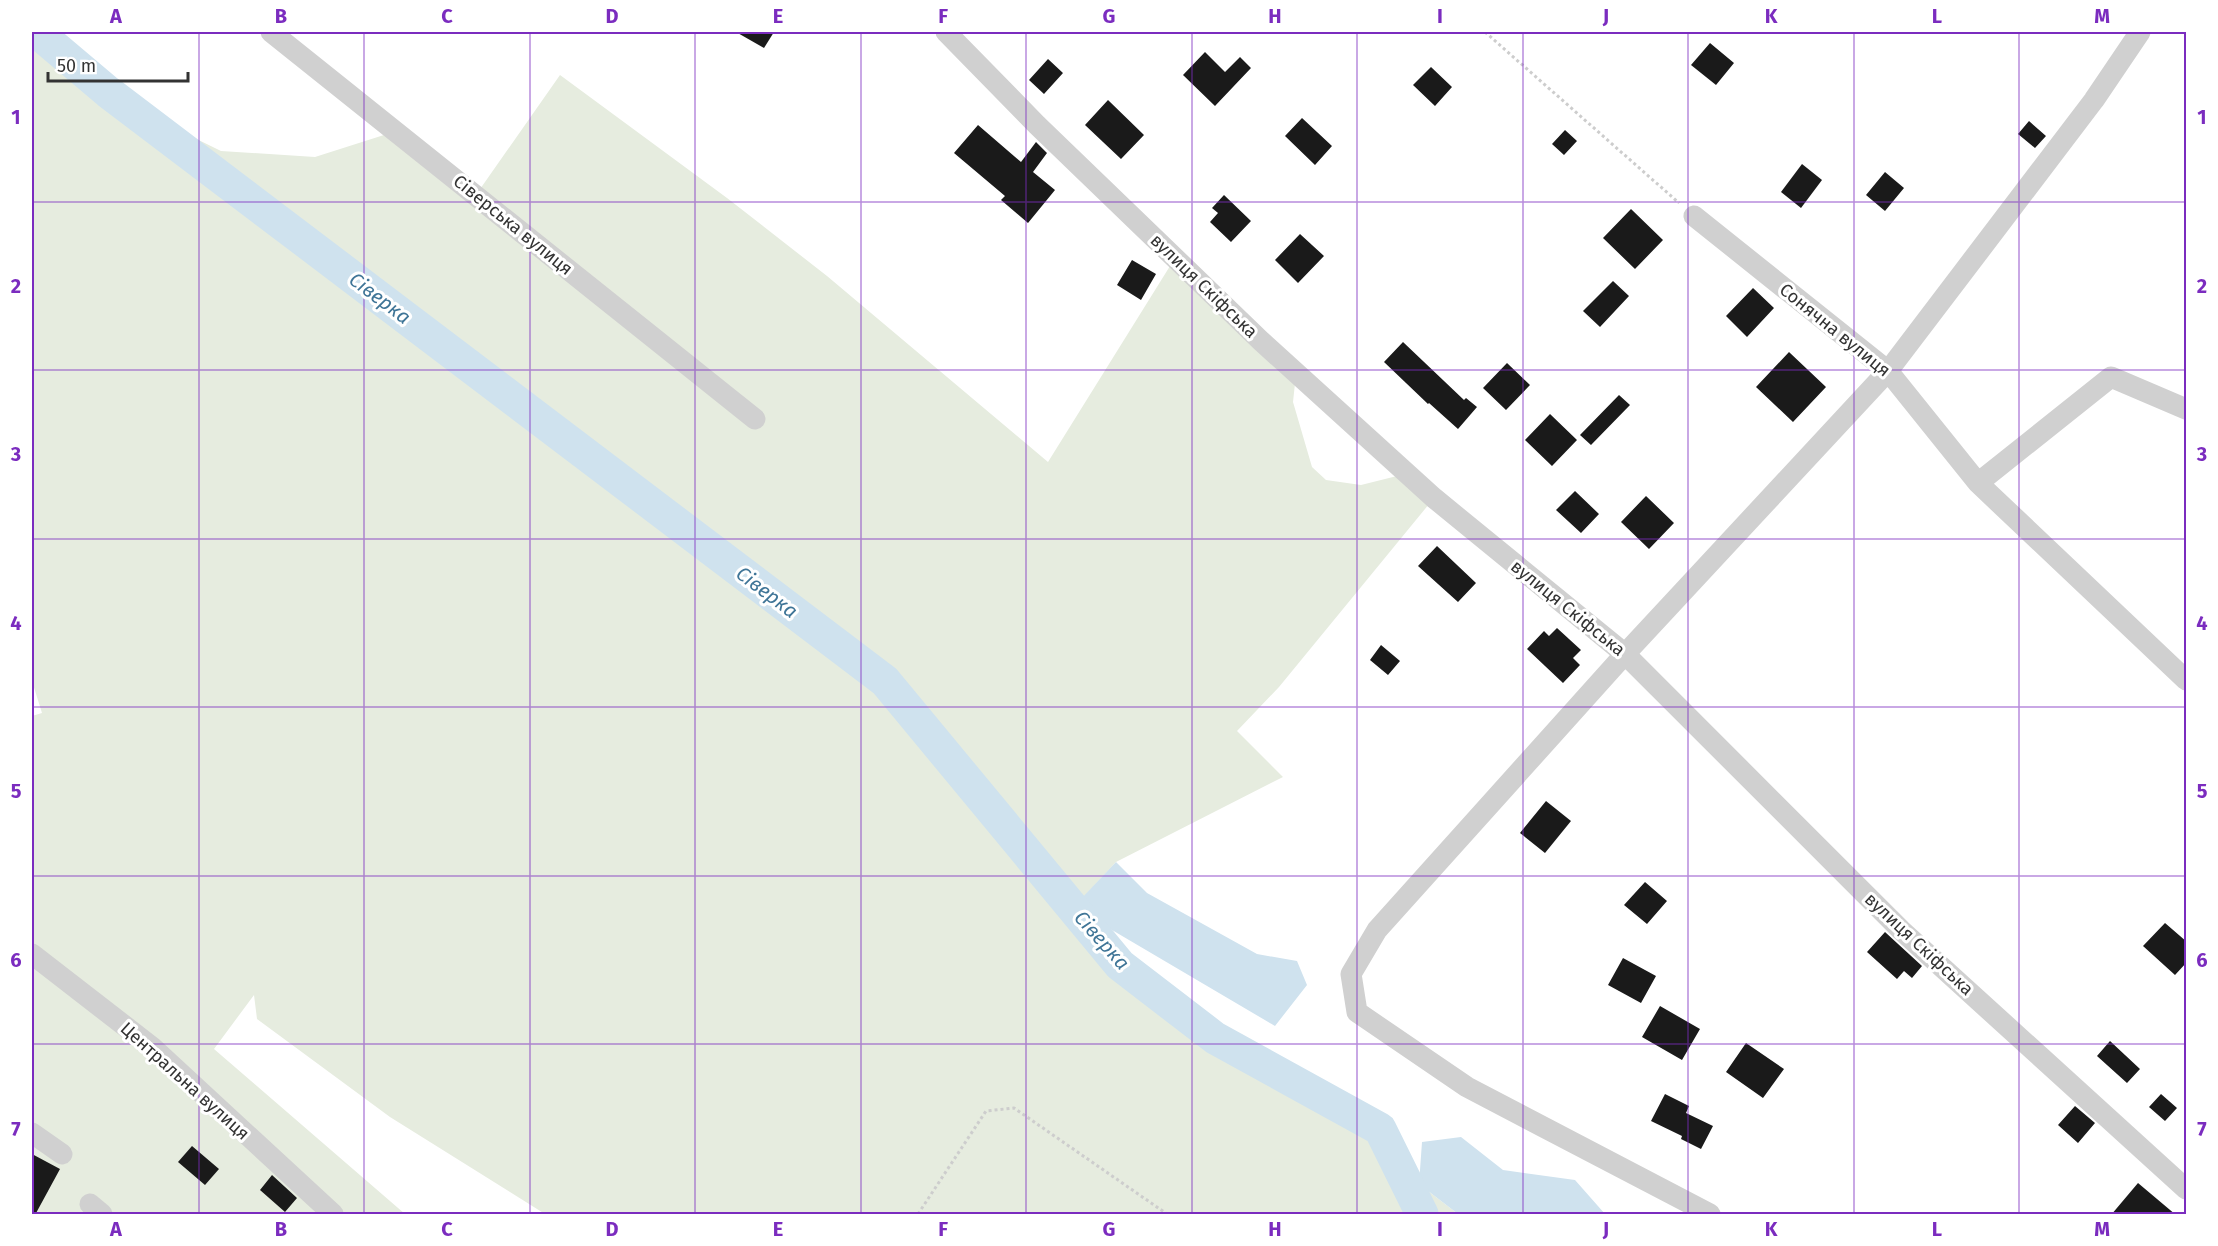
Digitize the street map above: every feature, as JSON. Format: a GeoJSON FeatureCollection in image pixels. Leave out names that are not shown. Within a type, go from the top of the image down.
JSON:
{"type":"FeatureCollection","features":[{"type":"Feature","properties":{"kind":"street","name":"Сіверська вулиця"},"geometry":{"type":"LineString","coordinates":[[271,32],[755,419]]}},
{"type":"Feature","properties":{"kind":"street","name":"вулиця Скіфська"},"geometry":{"type":"LineString","coordinates":[[946,32],[1037,125],[1261,341],[1434,498],[1625,654],[1901,930],[2187,1189]]}},
{"type":"Feature","properties":{"kind":"street"},"geometry":{"type":"LineString","coordinates":[[1710,1215],[1458,1081],[1357,1012],[1350,974],[1377,930],[1625,654],[1888,371],[2094,100],[2140,32]]}},
{"type":"Feature","properties":{"kind":"street","name":"Сонячна вулиця"},"geometry":{"type":"LineString","coordinates":[[1694,216],[1888,371],[1978,483],[2187,680]]}},
{"type":"Feature","properties":{"kind":"street"},"geometry":{"type":"LineString","coordinates":[[1978,483],[2111,377],[2187,410]]}},
{"type":"Feature","properties":{"kind":"street","name":"Центральна вулиця"},"geometry":{"type":"LineString","coordinates":[[32,954],[152,1047],[333,1215]]}},
{"type":"Feature","properties":{"kind":"street"},"geometry":{"type":"LineString","coordinates":[[32,1133],[62,1154]]}},
{"type":"Feature","properties":{"kind":"path"},"geometry":{"type":"LineString","coordinates":[[1485,32],[1694,216]]}},
{"type":"Feature","properties":{"kind":"path"},"geometry":{"type":"LineString","coordinates":[[918,1215],[986,1111],[1014,1108],[1167,1215]]}},
{"type":"Feature","properties":{"kind":"shaded area"},"geometry":{"type":"Polygon","coordinates":[[[32,32],[42,35],[74,73],[168,125],[221,151],[315,157],[384,135],[471,202],[560,75],[727,198],[827,276],[1048,462],[1175,258],[1296,374],[1293,402],[1312,467],[1326,480],[1361,485],[1397,476],[1434,498],[1279,687],[1237,731],[1283,777],[1116,862],[1064,918],[1120,965],[1215,1038],[1380,1129],[1419,1184],[1458,1214],[545,1214],[390,1117],[257,1019],[254,995],[214,1049],[405,1214],[32,1214],[32,716],[42,713],[32,681],[32,32]]]}},
{"type":"Feature","properties":{"kind":"water"},"geometry":{"type":"Polygon","coordinates":[[[1116,862],[1147,893],[1257,954],[1297,961],[1307,985],[1275,1026],[1112,930],[1079,901],[1116,862]]]}},
{"type":"Feature","properties":{"kind":"water"},"geometry":{"type":"Polygon","coordinates":[[[1461,1137],[1503,1170],[1575,1180],[1605,1214],[1458,1214],[1419,1184],[1422,1142],[1461,1137]]]}},
{"type":"Feature","properties":{"kind":"building"},"geometry":{"type":"Polygon","coordinates":[[[736,32],[774,32],[764,48],[736,32]]]}},
{"type":"Feature","properties":{"kind":"building"},"geometry":{"type":"Polygon","coordinates":[[[1710,43],[1734,63],[1716,85],[1691,65],[1710,43]]]}},
{"type":"Feature","properties":{"kind":"building"},"geometry":{"type":"Polygon","coordinates":[[[1205,52],[1225,72],[1240,57],[1251,68],[1215,106],[1183,75],[1205,52]]]}},
{"type":"Feature","properties":{"kind":"building"},"geometry":{"type":"Polygon","coordinates":[[[1048,59],[1063,73],[1044,94],[1029,80],[1048,59]]]}},
{"type":"Feature","properties":{"kind":"building"},"geometry":{"type":"Polygon","coordinates":[[[1431,67],[1452,87],[1435,106],[1413,85],[1431,67]]]}},
{"type":"Feature","properties":{"kind":"building"},"geometry":{"type":"Polygon","coordinates":[[[1108,100],[1144,135],[1121,159],[1085,125],[1108,100]]]}},
{"type":"Feature","properties":{"kind":"building"},"geometry":{"type":"Polygon","coordinates":[[[1302,118],[1332,146],[1315,165],[1285,136],[1302,118]]]}},
{"type":"Feature","properties":{"kind":"building"},"geometry":{"type":"Polygon","coordinates":[[[2029,121],[2046,136],[2035,148],[2018,134],[2029,121]]]}},
{"type":"Feature","properties":{"kind":"building"},"geometry":{"type":"Polygon","coordinates":[[[978,125],[1021,162],[1036,142],[1047,153],[1033,172],[1055,190],[1028,223],[1001,200],[1005,196],[954,153],[978,125]]]}},
{"type":"Feature","properties":{"kind":"building"},"geometry":{"type":"Polygon","coordinates":[[[1565,130],[1577,141],[1564,155],[1552,144],[1565,130]]]}},
{"type":"Feature","properties":{"kind":"building"},"geometry":{"type":"Polygon","coordinates":[[[1802,164],[1822,180],[1801,208],[1781,192],[1802,164]]]}},
{"type":"Feature","properties":{"kind":"building"},"geometry":{"type":"Polygon","coordinates":[[[1885,172],[1904,188],[1885,211],[1866,195],[1885,172]]]}},
{"type":"Feature","properties":{"kind":"building"},"geometry":{"type":"Polygon","coordinates":[[[1224,195],[1251,221],[1231,242],[1210,222],[1218,213],[1212,208],[1224,195]]]}},
{"type":"Feature","properties":{"kind":"building"},"geometry":{"type":"Polygon","coordinates":[[[1631,209],[1663,240],[1635,269],[1603,238],[1631,209]]]}},
{"type":"Feature","properties":{"kind":"building"},"geometry":{"type":"Polygon","coordinates":[[[1300,234],[1324,256],[1298,283],[1275,260],[1300,234]]]}},
{"type":"Feature","properties":{"kind":"building"},"geometry":{"type":"Polygon","coordinates":[[[1132,260],[1156,274],[1141,300],[1117,285],[1132,260]]]}},
{"type":"Feature","properties":{"kind":"building"},"geometry":{"type":"Polygon","coordinates":[[[1613,281],[1629,296],[1600,327],[1583,311],[1613,281]]]}},
{"type":"Feature","properties":{"kind":"building"},"geometry":{"type":"Polygon","coordinates":[[[1753,288],[1774,308],[1747,337],[1726,316],[1753,288]]]}},
{"type":"Feature","properties":{"kind":"building"},"geometry":{"type":"Polygon","coordinates":[[[1403,342],[1464,400],[1466,398],[1477,407],[1458,429],[1384,362],[1403,342]]]}},
{"type":"Feature","properties":{"kind":"building"},"geometry":{"type":"Polygon","coordinates":[[[1789,352],[1826,387],[1793,422],[1756,387],[1789,352]]]}},
{"type":"Feature","properties":{"kind":"building"},"geometry":{"type":"Polygon","coordinates":[[[1507,363],[1530,385],[1506,410],[1483,388],[1507,363]]]}},
{"type":"Feature","properties":{"kind":"building"},"geometry":{"type":"Polygon","coordinates":[[[1619,395],[1630,405],[1591,445],[1580,435],[1619,395]]]}},
{"type":"Feature","properties":{"kind":"building"},"geometry":{"type":"Polygon","coordinates":[[[1550,414],[1577,440],[1552,466],[1525,440],[1550,414]]]}},
{"type":"Feature","properties":{"kind":"building"},"geometry":{"type":"Polygon","coordinates":[[[1575,491],[1599,514],[1581,533],[1556,510],[1575,491]]]}},
{"type":"Feature","properties":{"kind":"building"},"geometry":{"type":"Polygon","coordinates":[[[1646,496],[1674,523],[1649,549],[1621,522],[1646,496]]]}},
{"type":"Feature","properties":{"kind":"building"},"geometry":{"type":"Polygon","coordinates":[[[1437,546],[1476,583],[1458,602],[1418,566],[1437,546]]]}},
{"type":"Feature","properties":{"kind":"building"},"geometry":{"type":"Polygon","coordinates":[[[1557,628],[1581,650],[1573,658],[1580,665],[1563,683],[1527,649],[1544,631],[1549,636],[1557,628]]]}},
{"type":"Feature","properties":{"kind":"building"},"geometry":{"type":"Polygon","coordinates":[[[1381,645],[1400,661],[1388,675],[1370,660],[1381,645]]]}},
{"type":"Feature","properties":{"kind":"building"},"geometry":{"type":"Polygon","coordinates":[[[1546,801],[1571,821],[1545,853],[1520,833],[1546,801]]]}},
{"type":"Feature","properties":{"kind":"building"},"geometry":{"type":"Polygon","coordinates":[[[1645,882],[1667,901],[1647,924],[1624,905],[1645,882]]]}},
{"type":"Feature","properties":{"kind":"building"},"geometry":{"type":"Polygon","coordinates":[[[2165,923],[2187,942],[2187,962],[2175,975],[2143,946],[2165,923]]]}},
{"type":"Feature","properties":{"kind":"building"},"geometry":{"type":"Polygon","coordinates":[[[1885,932],[1922,966],[1912,978],[1904,971],[1897,979],[1867,952],[1885,932]]]}},
{"type":"Feature","properties":{"kind":"building"},"geometry":{"type":"Polygon","coordinates":[[[1623,958],[1656,976],[1641,1003],[1608,985],[1623,958]]]}},
{"type":"Feature","properties":{"kind":"building"},"geometry":{"type":"Polygon","coordinates":[[[1660,1006],[1700,1029],[1682,1060],[1642,1037],[1660,1006]]]}},
{"type":"Feature","properties":{"kind":"building"},"geometry":{"type":"Polygon","coordinates":[[[2110,1041],[2140,1069],[2127,1083],[2097,1056],[2110,1041]]]}},
{"type":"Feature","properties":{"kind":"building"},"geometry":{"type":"Polygon","coordinates":[[[1746,1043],[1784,1069],[1763,1098],[1726,1072],[1746,1043]]]}},
{"type":"Feature","properties":{"kind":"building"},"geometry":{"type":"Polygon","coordinates":[[[1665,1094],[1689,1106],[1686,1113],[1713,1126],[1701,1149],[1681,1139],[1682,1136],[1651,1121],[1665,1094]]]}},
{"type":"Feature","properties":{"kind":"building"},"geometry":{"type":"Polygon","coordinates":[[[2161,1094],[2177,1108],[2165,1121],[2149,1107],[2161,1094]]]}},
{"type":"Feature","properties":{"kind":"building"},"geometry":{"type":"Polygon","coordinates":[[[2075,1106],[2095,1123],[2078,1143],[2058,1125],[2075,1106]]]}},
{"type":"Feature","properties":{"kind":"building"},"geometry":{"type":"Polygon","coordinates":[[[192,1146],[219,1169],[205,1185],[178,1162],[192,1146]]]}},
{"type":"Feature","properties":{"kind":"building"},"geometry":{"type":"Polygon","coordinates":[[[32,1154],[60,1169],[35,1215],[32,1215],[32,1154]]]}},
{"type":"Feature","properties":{"kind":"building"},"geometry":{"type":"Polygon","coordinates":[[[272,1175],[297,1198],[285,1212],[260,1190],[272,1175]]]}},
{"type":"Feature","properties":{"kind":"building"},"geometry":{"type":"Polygon","coordinates":[[[2138,1183],[2176,1215],[2111,1215],[2138,1183]]]}},
{"type":"Feature","properties":{"kind":"waterway","name":"Сіверка"},"geometry":{"type":"LineString","coordinates":[[37,32],[108,92],[885,681],[1120,965],[1215,1038],[1380,1129],[1422,1214]]}}]}
